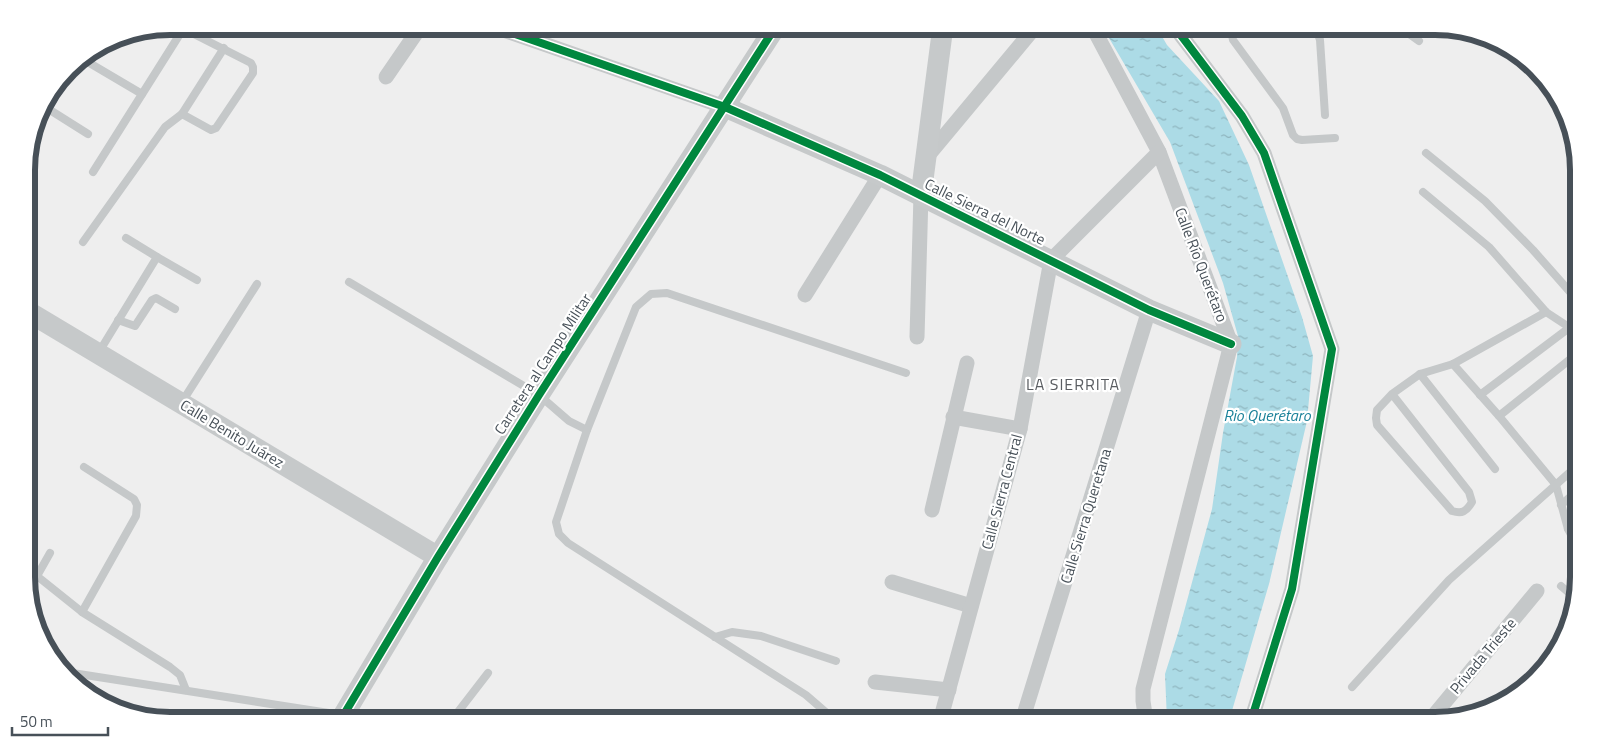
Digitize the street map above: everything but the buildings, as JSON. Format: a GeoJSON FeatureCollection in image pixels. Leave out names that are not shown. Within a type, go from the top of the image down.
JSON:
{"type":"FeatureCollection","features":[{"type":"Feature","properties":{"kind":"street"},"geometry":{"type":"LineString","coordinates":[[386,77],[415,35]]}},
{"type":"Feature","properties":{"kind":"street"},"geometry":{"type":"LineString","coordinates":[[518,35],[725,107]]}},
{"type":"Feature","properties":{"kind":"street","name":"Carretera al Campo Militar"},"geometry":{"type":"LineString","coordinates":[[346,712],[438,557],[539,395],[770,35]]}},
{"type":"Feature","properties":{"kind":"street"},"geometry":{"type":"LineString","coordinates":[[918,338],[921,195],[942,35]]}},
{"type":"Feature","properties":{"kind":"street"},"geometry":{"type":"LineString","coordinates":[[926,158],[1028,35]]}},
{"type":"Feature","properties":{"kind":"street","name":"Calle Río Querétaro"},"geometry":{"type":"LineString","coordinates":[[1097,35],[1159,152],[1232,344]]}},
{"type":"Feature","properties":{"kind":"street"},"geometry":{"type":"LineString","coordinates":[[1181,35],[1242,116],[1264,153],[1332,349],[1292,588],[1253,712]]}},
{"type":"Feature","properties":{"kind":"street","name":"Calle Sierra del Norte"},"geometry":{"type":"LineString","coordinates":[[725,107],[880,175],[1149,310],[1232,344]]}},
{"type":"Feature","properties":{"kind":"street"},"geometry":{"type":"LineString","coordinates":[[1051,260],[1159,152]]}},
{"type":"Feature","properties":{"kind":"street"},"geometry":{"type":"LineString","coordinates":[[805,295],[880,175]]}},
{"type":"Feature","properties":{"kind":"street","name":"Calle Sierra Central"},"geometry":{"type":"LineString","coordinates":[[943,712],[1020,428],[1051,260]]}},
{"type":"Feature","properties":{"kind":"street","name":"Calle Sierra Queretana"},"geometry":{"type":"LineString","coordinates":[[1024,712],[1149,310]]}},
{"type":"Feature","properties":{"kind":"street","name":"Calle Benito Juárez"},"geometry":{"type":"LineString","coordinates":[[35,316],[438,557]]}},
{"type":"Feature","properties":{"kind":"street"},"geometry":{"type":"LineString","coordinates":[[1145,712],[1144,689],[1232,344]]}},
{"type":"Feature","properties":{"kind":"street"},"geometry":{"type":"LineString","coordinates":[[932,510],[967,363]]}},
{"type":"Feature","properties":{"kind":"street"},"geometry":{"type":"LineString","coordinates":[[954,417],[1020,428]]}},
{"type":"Feature","properties":{"kind":"street"},"geometry":{"type":"LineString","coordinates":[[892,582],[971,606]]}},
{"type":"Feature","properties":{"kind":"street","name":"Privada Trieste"},"geometry":{"type":"LineString","coordinates":[[1437,712],[1537,591]]}},
{"type":"Feature","properties":{"kind":"street"},"geometry":{"type":"LineString","coordinates":[[875,682],[949,690]]}},
{"type":"Feature","properties":{"kind":"lane"},"geometry":{"type":"LineString","coordinates":[[93,172],[180,35]]}},
{"type":"Feature","properties":{"kind":"lane"},"geometry":{"type":"LineString","coordinates":[[182,114],[211,130],[216,128],[253,73],[251,63],[199,35]]}},
{"type":"Feature","properties":{"kind":"lane"},"geometry":{"type":"LineString","coordinates":[[1231,35],[1233,40],[1283,108],[1293,135],[1297,139],[1335,138]]}},
{"type":"Feature","properties":{"kind":"lane"},"geometry":{"type":"LineString","coordinates":[[1318,35],[1325,115]]}},
{"type":"Feature","properties":{"kind":"lane"},"geometry":{"type":"LineString","coordinates":[[1411,35],[1419,41]]}},
{"type":"Feature","properties":{"kind":"lane"},"geometry":{"type":"LineString","coordinates":[[83,242],[165,127],[182,114],[224,48]]}},
{"type":"Feature","properties":{"kind":"lane"},"geometry":{"type":"LineString","coordinates":[[89,63],[142,94]]}},
{"type":"Feature","properties":{"kind":"lane"},"geometry":{"type":"LineString","coordinates":[[50,110],[88,134]]}},
{"type":"Feature","properties":{"kind":"lane"},"geometry":{"type":"LineString","coordinates":[[1426,153],[1485,201],[1533,250],[1570,292]]}},
{"type":"Feature","properties":{"kind":"lane"},"geometry":{"type":"LineString","coordinates":[[1423,192],[1489,247],[1546,312],[1569,328],[1480,395]]}},
{"type":"Feature","properties":{"kind":"lane"},"geometry":{"type":"LineString","coordinates":[[126,238],[197,280]]}},
{"type":"Feature","properties":{"kind":"lane"},"geometry":{"type":"LineString","coordinates":[[98,354],[157,257]]}},
{"type":"Feature","properties":{"kind":"lane"},"geometry":{"type":"LineString","coordinates":[[349,282],[539,395],[569,421],[587,430]]}},
{"type":"Feature","properties":{"kind":"lane"},"geometry":{"type":"LineString","coordinates":[[181,404],[258,284]]}},
{"type":"Feature","properties":{"kind":"lane"},"geometry":{"type":"LineString","coordinates":[[826,712],[806,695],[568,543],[558,534],[556,522],[587,430],[636,307],[651,294],[667,293],[906,373]]}},
{"type":"Feature","properties":{"kind":"lane"},"geometry":{"type":"LineString","coordinates":[[118,320],[135,326],[152,300],[156,298],[175,309]]}},
{"type":"Feature","properties":{"kind":"lane"},"geometry":{"type":"LineString","coordinates":[[1392,394],[1470,492],[1472,502],[1467,511],[1460,513],[1452,510],[1378,425],[1376,418],[1377,410],[1392,394],[1420,374],[1453,364],[1546,312]]}},
{"type":"Feature","properties":{"kind":"lane"},"geometry":{"type":"LineString","coordinates":[[1499,416],[1570,359]]}},
{"type":"Feature","properties":{"kind":"lane"},"geometry":{"type":"LineString","coordinates":[[1453,364],[1556,485],[1570,533]]}},
{"type":"Feature","properties":{"kind":"lane"},"geometry":{"type":"LineString","coordinates":[[1420,374],[1494,469]]}},
{"type":"Feature","properties":{"kind":"lane"},"geometry":{"type":"LineString","coordinates":[[82,612],[136,516],[137,505],[134,498],[84,467]]}},
{"type":"Feature","properties":{"kind":"lane"},"geometry":{"type":"LineString","coordinates":[[1352,687],[1449,580],[1570,472]]}},
{"type":"Feature","properties":{"kind":"lane"},"geometry":{"type":"LineString","coordinates":[[1561,505],[1570,497]]}},
{"type":"Feature","properties":{"kind":"lane"},"geometry":{"type":"LineString","coordinates":[[50,553],[37,576],[82,612],[170,666],[180,675],[186,690]]}},
{"type":"Feature","properties":{"kind":"lane"},"geometry":{"type":"LineString","coordinates":[[1561,586],[1569,593]]}},
{"type":"Feature","properties":{"kind":"lane"},"geometry":{"type":"LineString","coordinates":[[715,637],[732,632],[761,636],[836,661]]}},
{"type":"Feature","properties":{"kind":"lane"},"geometry":{"type":"LineString","coordinates":[[458,712],[488,673]]}},
{"type":"Feature","properties":{"kind":"lane"},"geometry":{"type":"LineString","coordinates":[[77,674],[186,690],[309,712]]}},
{"type":"Feature","properties":{"kind":"water","name":"Rio Querétaro"},"geometry":{"type":"Polygon","coordinates":[[[1107,35],[1161,35],[1167,45],[1219,101],[1249,165],[1302,317],[1313,356],[1307,421],[1269,584],[1232,712],[1167,712],[1165,674],[1212,509],[1237,357],[1238,336],[1223,283],[1170,142],[1107,35]]]}},
{"type":"Feature","properties":{"kind":"cycle path"},"geometry":{"type":"LineString","coordinates":[[518,35],[725,107],[880,175],[1149,310],[1231,344]]}},
{"type":"Feature","properties":{"kind":"cycle path"},"geometry":{"type":"LineString","coordinates":[[345,712],[438,557],[539,395],[770,35]]}},
{"type":"Feature","properties":{"kind":"cycle path"},"geometry":{"type":"LineString","coordinates":[[1181,35],[1242,116],[1264,153],[1332,349],[1292,589],[1254,712]]}},
{"type":"Feature","properties":{"kind":"district","name":"LA SIERRITA"},"geometry":{"type":"Point","coordinates":[1073,384]}}]}
